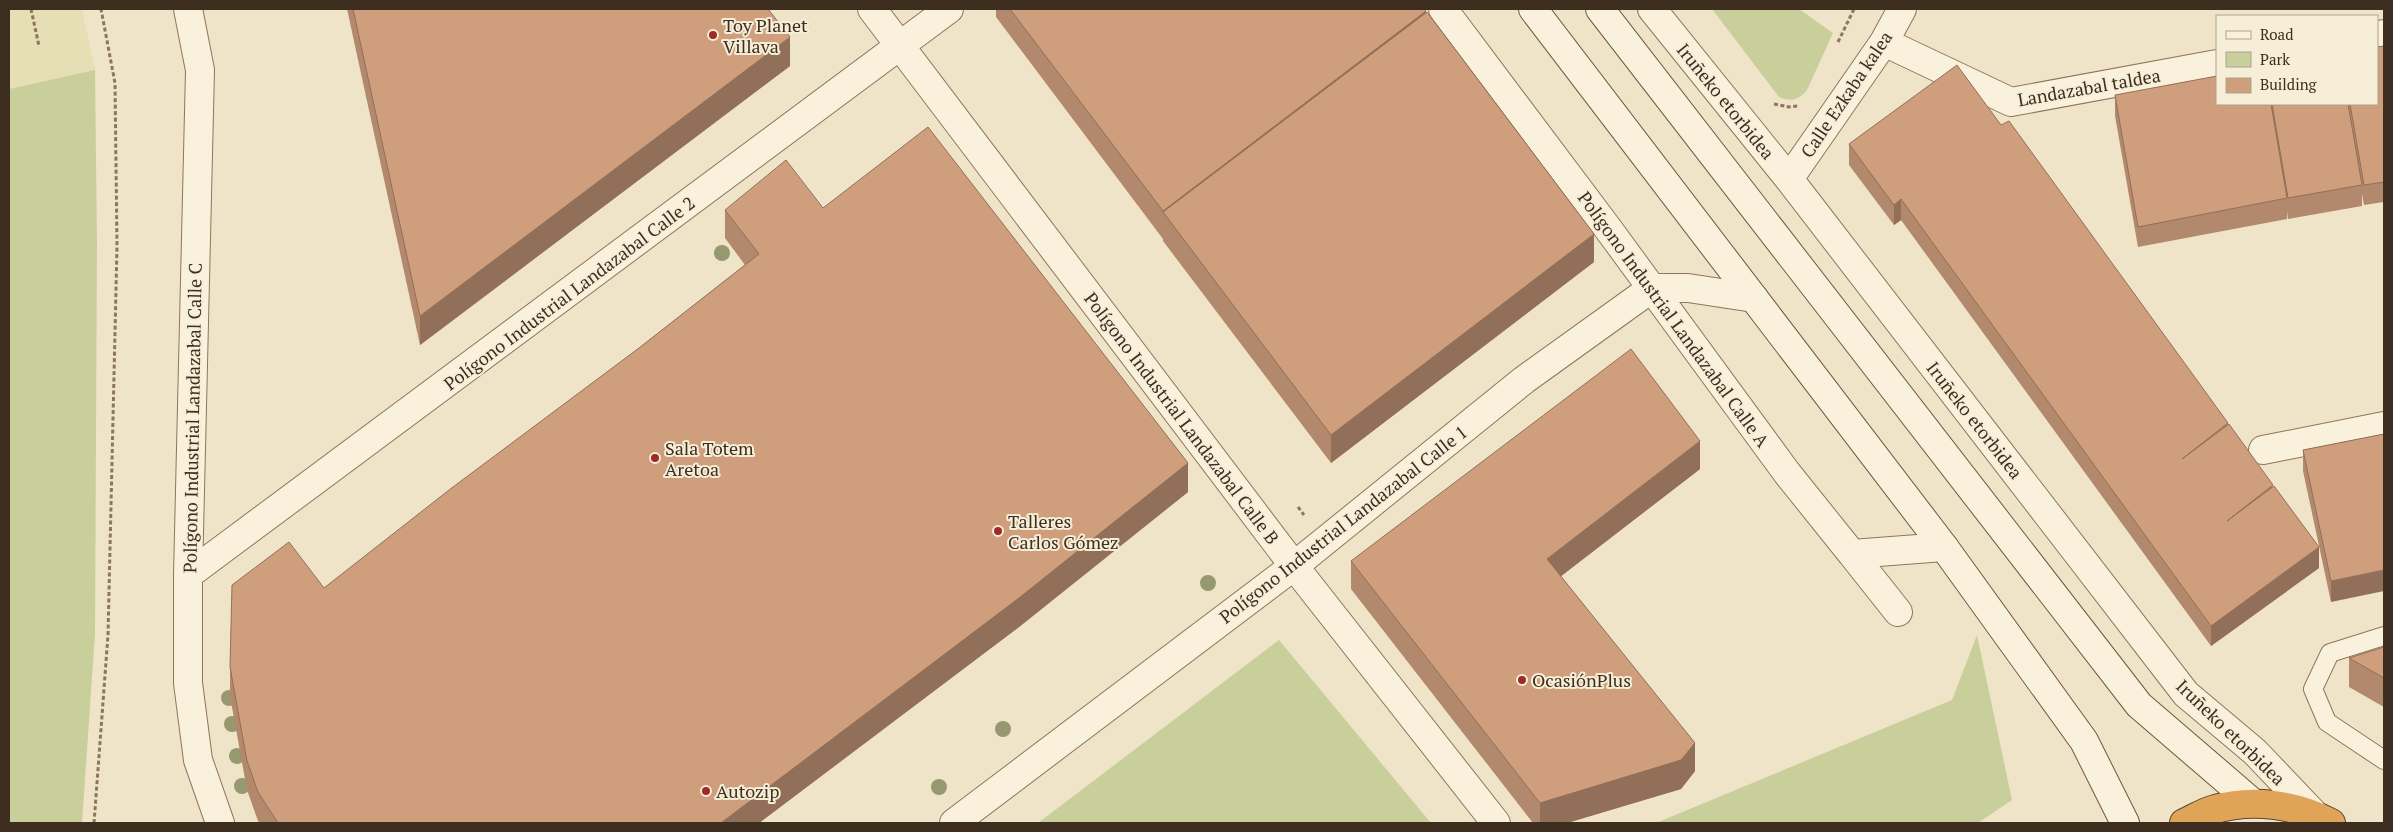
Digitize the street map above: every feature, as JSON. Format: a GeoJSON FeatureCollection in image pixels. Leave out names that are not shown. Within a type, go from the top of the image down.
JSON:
{"type":"FeatureCollection","features":[{"type":"Feature","properties":{"kind":"highway"},"geometry":{"type":"LineString","coordinates":[[2184,823],[2212,810],[2253,803],[2285,806],[2323,819]]}},
{"type":"Feature","properties":{"kind":"street","name":"Polígono Industrial Landazabal Calle C"},"geometry":{"type":"LineString","coordinates":[[188,9],[200,70],[188,575],[188,683],[198,760],[220,823]]}},
{"type":"Feature","properties":{"kind":"street","name":"Polígono Industrial Landazabal Calle B"},"geometry":{"type":"LineString","coordinates":[[872,9],[1294,566],[1496,823]]}},
{"type":"Feature","properties":{"kind":"street","name":"Polígono Industrial Landazabal Calle 2"},"geometry":{"type":"LineString","coordinates":[[188,575],[949,9]]}},
{"type":"Feature","properties":{"kind":"street","name":"Polígono Industrial Landazabal Calle A"},"geometry":{"type":"LineString","coordinates":[[1443,9],[1652,288],[1787,473],[1898,612]]}},
{"type":"Feature","properties":{"kind":"street"},"geometry":{"type":"LineString","coordinates":[[1533,9],[1944,546],[2084,741],[2125,823]]}},
{"type":"Feature","properties":{"kind":"street","name":"Iruñeko etorbidea"},"geometry":{"type":"LineString","coordinates":[[1600,9],[2139,705],[2253,803]]}},
{"type":"Feature","properties":{"kind":"street","name":"Iruñeko etorbidea"},"geometry":{"type":"LineString","coordinates":[[1652,9],[1789,179],[2186,694],[2255,752],[2323,819]]}},
{"type":"Feature","properties":{"kind":"street","name":"Calle Ezkaba kalea"},"geometry":{"type":"LineString","coordinates":[[1789,179],[1884,42],[1902,9]]}},
{"type":"Feature","properties":{"kind":"street","name":"Landazabal taldea"},"geometry":{"type":"LineString","coordinates":[[1884,42],[2011,102],[2216,64]]}},
{"type":"Feature","properties":{"kind":"street"},"geometry":{"type":"LineString","coordinates":[[1652,288],[1688,288],[1754,298]]}},
{"type":"Feature","properties":{"kind":"street","name":"Polígono Industrial Landazabal Calle 1"},"geometry":{"type":"LineString","coordinates":[[954,823],[1294,566],[1524,380],[1652,288]]}},
{"type":"Feature","properties":{"kind":"street"},"geometry":{"type":"LineString","coordinates":[[2263,450],[2384,426]]}},
{"type":"Feature","properties":{"kind":"street"},"geometry":{"type":"LineString","coordinates":[[1852,554],[1944,546]]}},
{"type":"Feature","properties":{"kind":"lane"},"geometry":{"type":"LineString","coordinates":[[2384,636],[2330,653],[2313,689],[2327,722],[2384,760]]}},
{"type":"Feature","properties":{"kind":"path"},"geometry":{"type":"LineString","coordinates":[[31,9],[39,46]]}},
{"type":"Feature","properties":{"kind":"path"},"geometry":{"type":"LineString","coordinates":[[94,823],[108,635],[118,246],[115,83],[100,9]]}},
{"type":"Feature","properties":{"kind":"path"},"geometry":{"type":"LineString","coordinates":[[1838,43],[1854,9]]}},
{"type":"Feature","properties":{"kind":"path"},"geometry":{"type":"LineString","coordinates":[[1767,100],[1789,107],[1804,104]]}},
{"type":"Feature","properties":{"kind":"shaded area"},"geometry":{"type":"Polygon","coordinates":[[[9,9],[82,9],[95,70],[9,89],[9,9]]]}},
{"type":"Feature","properties":{"kind":"green space"},"geometry":{"type":"Polygon","coordinates":[[[1712,9],[1799,9],[1833,33],[1807,90],[1795,99],[1779,97],[1712,9]]]}},
{"type":"Feature","properties":{"kind":"green space"},"geometry":{"type":"Polygon","coordinates":[[[95,70],[97,244],[95,634],[82,823],[9,823],[9,89],[95,70]]]}},
{"type":"Feature","properties":{"kind":"green space"},"geometry":{"type":"Polygon","coordinates":[[[1977,635],[2012,800],[1978,823],[1656,823],[1952,700],[1977,635]]]}},
{"type":"Feature","properties":{"kind":"green space"},"geometry":{"type":"Polygon","coordinates":[[[1279,640],[1431,823],[1038,823],[1279,640]]]}},
{"type":"Feature","properties":{"kind":"building"},"geometry":{"type":"Polygon","coordinates":[[[353,9],[768,9],[790,37],[420,316],[353,9]]]}},
{"type":"Feature","properties":{"kind":"building"},"geometry":{"type":"Polygon","coordinates":[[[1010,9],[1424,9],[1426,11],[1163,211],[1010,9]]]}},
{"type":"Feature","properties":{"kind":"building"},"geometry":{"type":"Polygon","coordinates":[[[1427,12],[1594,234],[1331,435],[1163,212],[1427,12]]]}},
{"type":"Feature","properties":{"kind":"building"},"geometry":{"type":"Polygon","coordinates":[[[2384,46],[2384,182],[2364,185],[2350,105],[2378,105],[2378,47],[2384,46]]]}},
{"type":"Feature","properties":{"kind":"building"},"geometry":{"type":"Polygon","coordinates":[[[1957,65],[2001,125],[2009,121],[2228,423],[2182,459],[2229,424],[2273,485],[2227,521],[2274,486],[2319,547],[2211,626],[1901,199],[1894,205],[1849,144],[1957,65]]]}},
{"type":"Feature","properties":{"kind":"building"},"geometry":{"type":"Polygon","coordinates":[[[2216,76],[2216,105],[2271,105],[2287,198],[2138,227],[2115,95],[2216,76]]]}},
{"type":"Feature","properties":{"kind":"building"},"geometry":{"type":"Polygon","coordinates":[[[2272,105],[2348,105],[2362,185],[2288,198],[2272,105]]]}},
{"type":"Feature","properties":{"kind":"building"},"geometry":{"type":"Polygon","coordinates":[[[928,127],[1188,463],[1019,598],[721,823],[278,823],[258,792],[247,761],[230,667],[232,585],[289,542],[324,588],[449,490],[639,348],[759,254],[725,210],[786,160],[823,208],[928,127]]]}},
{"type":"Feature","properties":{"kind":"building","name":"OcasiónPlus"},"geometry":{"type":"Polygon","coordinates":[[[1631,349],[1700,441],[1547,559],[1695,743],[1681,760],[1540,803],[1351,561],[1631,349]]]}},
{"type":"Feature","properties":{"kind":"building"},"geometry":{"type":"Polygon","coordinates":[[[2384,434],[2384,570],[2331,581],[2303,450],[2384,434]]]}},
{"type":"Feature","properties":{"kind":"building"},"geometry":{"type":"Polygon","coordinates":[[[2384,647],[2384,678],[2349,658],[2384,647]]]}},
{"type":"Feature","properties":{"kind":"place","name":"Toy Planet Villava"},"geometry":{"type":"Point","coordinates":[713,35]}},
{"type":"Feature","properties":{"kind":"place","name":"Sala Totem Aretoa"},"geometry":{"type":"Point","coordinates":[655,458]}},
{"type":"Feature","properties":{"kind":"place","name":"Talleres Carlos Gómez"},"geometry":{"type":"Point","coordinates":[998,531]}},
{"type":"Feature","properties":{"kind":"place","name":"OcasiónPlus"},"geometry":{"type":"Point","coordinates":[1522,680]}},
{"type":"Feature","properties":{"kind":"place","name":"Autozip"},"geometry":{"type":"Point","coordinates":[706,791]}}]}
